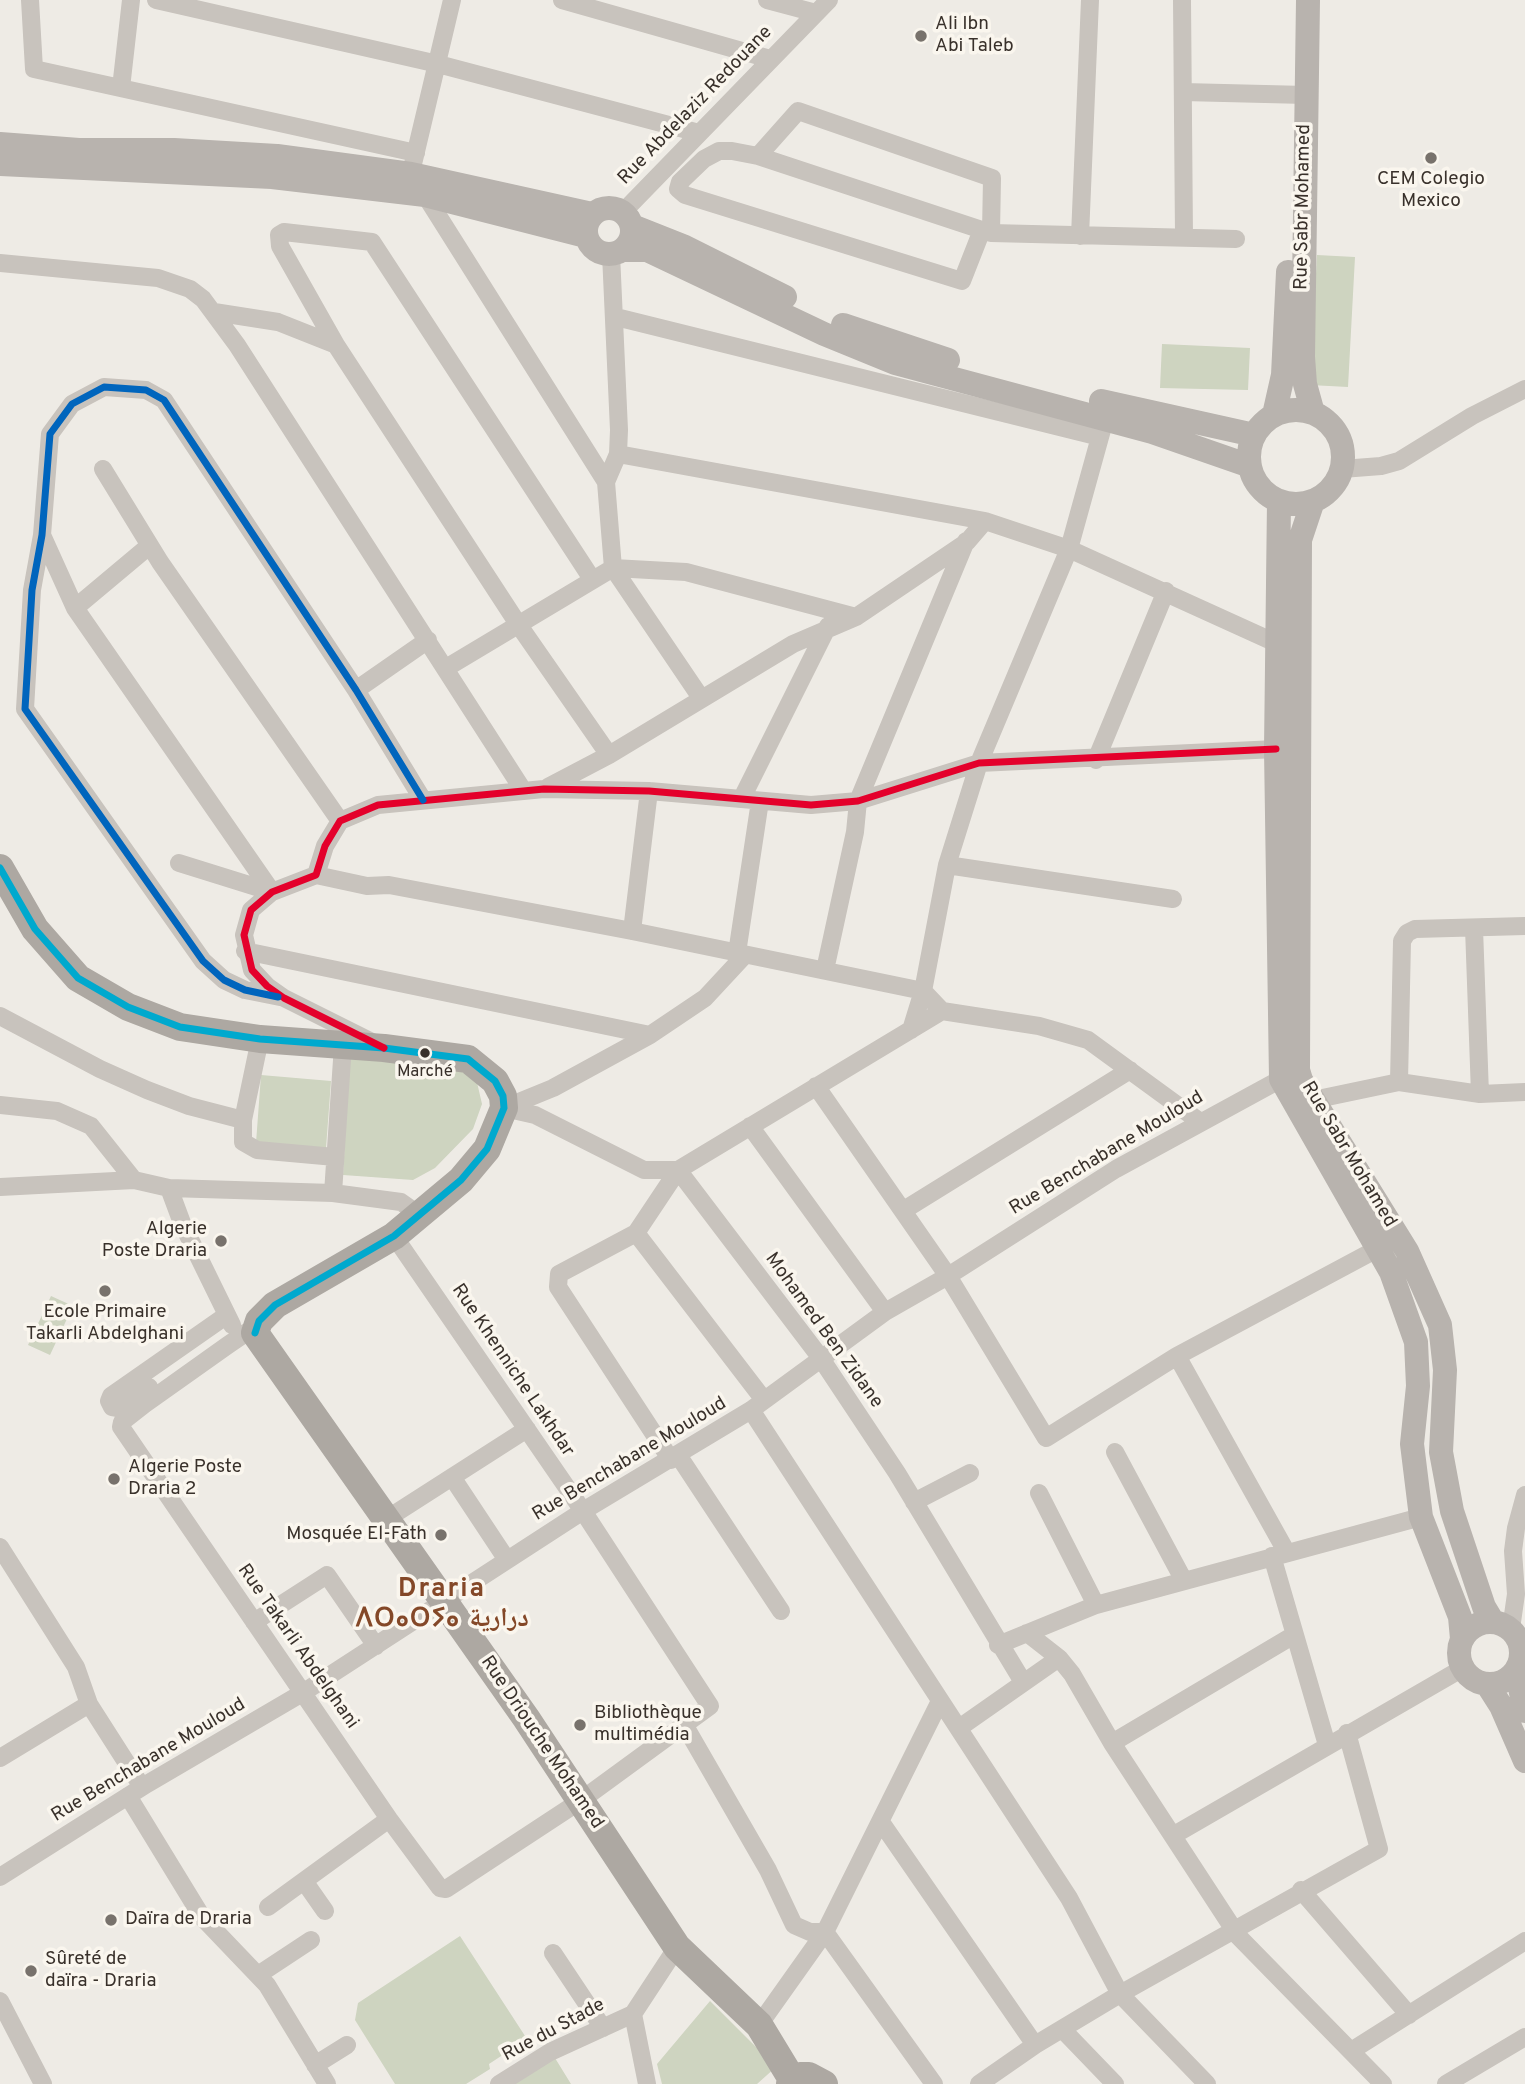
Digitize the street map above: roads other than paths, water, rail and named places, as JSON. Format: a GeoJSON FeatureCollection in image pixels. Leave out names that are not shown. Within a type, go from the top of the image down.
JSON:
{"type":"FeatureCollection","features":[{"type":"Feature","properties":{"kind":"main road","name":"Rue Sabr Mohamed"},"geometry":{"type":"LineString","coordinates":[[1308,0],[1303,357],[1305,384],[1313,413]]}},
{"type":"Feature","properties":{"kind":"main road"},"geometry":{"type":"LineString","coordinates":[[1274,415],[1283,374],[1297,113],[1306,95]]}},
{"type":"Feature","properties":{"kind":"main road"},"geometry":{"type":"LineString","coordinates":[[0,144],[79,150],[174,150],[413,163],[589,225]]}},
{"type":"Feature","properties":{"kind":"main road"},"geometry":{"type":"LineString","coordinates":[[0,164],[272,177],[425,195],[589,225]]}},
{"type":"Feature","properties":{"kind":"main road"},"geometry":{"type":"LineString","coordinates":[[589,225],[604,208],[834,321],[925,354],[1167,418],[1254,435]]}},
{"type":"Feature","properties":{"kind":"main road"},"geometry":{"type":"LineString","coordinates":[[617,252],[631,239],[628,219]]}},
{"type":"Feature","properties":{"kind":"main road"},"geometry":{"type":"LineString","coordinates":[[589,225],[598,251],[647,250],[824,334],[895,363],[1102,428],[1222,454],[1250,466]]}},
{"type":"Feature","properties":{"kind":"main road"},"geometry":{"type":"LineString","coordinates":[[1292,410],[1313,413],[1330,425],[1339,438],[1343,454],[1342,469],[1336,483],[1313,501],[1293,505],[1279,501],[1256,483],[1249,453],[1254,435],[1274,415],[1292,410]]}},
{"type":"Feature","properties":{"kind":"main road"},"geometry":{"type":"LineString","coordinates":[[1279,501],[1276,749],[1281,1079],[1391,1272],[1416,1342],[1418,1386],[1412,1444],[1421,1517],[1460,1618],[1462,1639],[1459,1658],[1469,1676],[1486,1684],[1501,1706],[1525,1761]]}},
{"type":"Feature","properties":{"kind":"main road","name":"Rue Sabr Mohamed"},"geometry":{"type":"LineString","coordinates":[[1313,501],[1300,540],[1298,1070],[1313,1100],[1407,1251],[1440,1325],[1445,1370],[1443,1464],[1452,1511],[1483,1607],[1502,1625]]}},
{"type":"Feature","properties":{"kind":"main road"},"geometry":{"type":"LineString","coordinates":[[0,868],[35,929],[78,978],[128,1007],[180,1027],[260,1039],[384,1048],[468,1059],[495,1081],[503,1096],[505,1108],[487,1149],[461,1180],[394,1236],[275,1305],[259,1321],[240,1327]]}},
{"type":"Feature","properties":{"kind":"main road","name":"Rue Driouche Mohamed"},"geometry":{"type":"LineString","coordinates":[[240,1327],[385,1520],[526,1718],[677,1947],[763,2032],[804,2081]]}},
{"type":"Feature","properties":{"kind":"main road"},"geometry":{"type":"LineString","coordinates":[[1462,1639],[1475,1626],[1502,1625],[1521,1650],[1516,1671],[1525,1711]]}},
{"type":"Feature","properties":{"kind":"main road"},"geometry":{"type":"LineString","coordinates":[[1486,1684],[1503,1681],[1516,1671]]}},
{"type":"Feature","properties":{"kind":"street"},"geometry":{"type":"LineString","coordinates":[[30,0],[34,69],[121,88],[413,163],[452,0]]}},
{"type":"Feature","properties":{"kind":"street"},"geometry":{"type":"LineString","coordinates":[[121,88],[131,0]]}},
{"type":"Feature","properties":{"kind":"street"},"geometry":{"type":"LineString","coordinates":[[156,0],[438,64],[699,133]]}},
{"type":"Feature","properties":{"kind":"street"},"geometry":{"type":"LineString","coordinates":[[562,0],[770,59]]}},
{"type":"Feature","properties":{"kind":"street"},"geometry":{"type":"LineString","coordinates":[[767,0],[822,6]]}},
{"type":"Feature","properties":{"kind":"street"},"geometry":{"type":"LineString","coordinates":[[1080,236],[1090,0]]}},
{"type":"Feature","properties":{"kind":"street"},"geometry":{"type":"LineString","coordinates":[[1182,0],[1184,236]]}},
{"type":"Feature","properties":{"kind":"street","name":"Rue Abdelaziz Redouane"},"geometry":{"type":"LineString","coordinates":[[628,219],[699,133],[822,6]]}},
{"type":"Feature","properties":{"kind":"street"},"geometry":{"type":"LineString","coordinates":[[1183,92],[1306,95]]}},
{"type":"Feature","properties":{"kind":"street"},"geometry":{"type":"LineString","coordinates":[[758,156],[798,110],[992,178],[987,232],[962,281],[685,195],[678,189],[680,182],[704,159],[732,150],[758,156],[987,232],[1236,239]]}},
{"type":"Feature","properties":{"kind":"street"},"geometry":{"type":"LineString","coordinates":[[425,195],[606,482]]}},
{"type":"Feature","properties":{"kind":"street"},"geometry":{"type":"LineString","coordinates":[[592,579],[372,242],[284,232],[279,235],[280,246],[336,345],[518,624],[609,755]]}},
{"type":"Feature","properties":{"kind":"street"},"geometry":{"type":"LineString","coordinates":[[617,252],[618,454],[606,482],[612,568],[701,698]]}},
{"type":"Feature","properties":{"kind":"street"},"geometry":{"type":"LineString","coordinates":[[0,263],[158,278],[190,289],[214,312],[523,790]]}},
{"type":"Feature","properties":{"kind":"street"},"geometry":{"type":"LineString","coordinates":[[214,312],[278,322],[336,345]]}},
{"type":"Feature","properties":{"kind":"street"},"geometry":{"type":"LineString","coordinates":[[616,317],[1102,428],[1069,550],[979,764],[947,865],[923,991],[911,1030]]}},
{"type":"Feature","properties":{"kind":"street"},"geometry":{"type":"LineString","coordinates":[[284,998],[245,990],[224,980],[203,961],[24,709],[32,590],[42,535],[50,433],[72,404],[104,387],[146,390],[164,400],[356,690],[423,800]]}},
{"type":"Feature","properties":{"kind":"street"},"geometry":{"type":"LineString","coordinates":[[1342,469],[1381,466],[1399,461],[1472,416],[1525,389]]}},
{"type":"Feature","properties":{"kind":"street"},"geometry":{"type":"LineString","coordinates":[[618,454],[985,521],[1069,550],[1276,643]]}},
{"type":"Feature","properties":{"kind":"street"},"geometry":{"type":"LineString","coordinates":[[103,469],[149,546],[340,821]]}},
{"type":"Feature","properties":{"kind":"street"},"geometry":{"type":"LineString","coordinates":[[958,516],[967,542]]}},
{"type":"Feature","properties":{"kind":"street"},"geometry":{"type":"LineString","coordinates":[[825,971],[855,832],[858,801],[967,542],[985,521]]}},
{"type":"Feature","properties":{"kind":"street"},"geometry":{"type":"LineString","coordinates":[[42,535],[75,608],[272,892]]}},
{"type":"Feature","properties":{"kind":"street"},"geometry":{"type":"LineString","coordinates":[[544,789],[609,755],[967,542]]}},
{"type":"Feature","properties":{"kind":"street"},"geometry":{"type":"LineString","coordinates":[[75,608],[149,546]]}},
{"type":"Feature","properties":{"kind":"street"},"geometry":{"type":"LineString","coordinates":[[446,668],[612,568],[686,572],[848,615]]}},
{"type":"Feature","properties":{"kind":"street"},"geometry":{"type":"LineString","coordinates":[[1097,760],[1166,592]]}},
{"type":"Feature","properties":{"kind":"street"},"geometry":{"type":"LineString","coordinates":[[742,798],[827,627]]}},
{"type":"Feature","properties":{"kind":"street"},"geometry":{"type":"LineString","coordinates":[[356,690],[428,640]]}},
{"type":"Feature","properties":{"kind":"street"},"geometry":{"type":"LineString","coordinates":[[793,644],[800,680]]}},
{"type":"Feature","properties":{"kind":"street"},"geometry":{"type":"LineString","coordinates":[[316,875],[325,846],[340,821],[378,805],[544,789],[649,791],[811,805],[858,801],[979,764],[1276,749]]}},
{"type":"Feature","properties":{"kind":"street"},"geometry":{"type":"LineString","coordinates":[[632,930],[649,791]]}},
{"type":"Feature","properties":{"kind":"street"},"geometry":{"type":"LineString","coordinates":[[505,1108],[553,1088],[650,1035],[705,998],[741,954],[760,801]]}},
{"type":"Feature","properties":{"kind":"street"},"geometry":{"type":"LineString","coordinates":[[179,863],[272,892]]}},
{"type":"Feature","properties":{"kind":"street"},"geometry":{"type":"LineString","coordinates":[[947,865],[1173,899]]}},
{"type":"Feature","properties":{"kind":"street"},"geometry":{"type":"LineString","coordinates":[[384,1048],[284,998],[252,971],[245,951],[244,934],[251,911],[272,892],[316,875],[367,886],[389,885],[632,930],[923,991],[942,1011],[1039,1026],[1088,1040],[1199,1121]]}},
{"type":"Feature","properties":{"kind":"street"},"geometry":{"type":"LineString","coordinates":[[1399,1082],[1402,941],[1415,929],[1525,926]]}},
{"type":"Feature","properties":{"kind":"street"},"geometry":{"type":"LineString","coordinates":[[1474,928],[1480,1094]]}},
{"type":"Feature","properties":{"kind":"street"},"geometry":{"type":"LineString","coordinates":[[245,951],[650,1035]]}},
{"type":"Feature","properties":{"kind":"street"},"geometry":{"type":"LineString","coordinates":[[781,1611],[558,1287],[559,1274],[636,1233],[678,1170],[942,1011]]}},
{"type":"Feature","properties":{"kind":"street"},"geometry":{"type":"LineString","coordinates":[[0,1016],[100,1069],[147,1090],[189,1106],[243,1120]]}},
{"type":"Feature","properties":{"kind":"street"},"geometry":{"type":"LineString","coordinates":[[260,1039],[243,1120],[243,1142],[257,1150],[335,1157]]}},
{"type":"Feature","properties":{"kind":"street"},"geometry":{"type":"LineString","coordinates":[[333,1193],[343,1045]]}},
{"type":"Feature","properties":{"kind":"street"},"geometry":{"type":"LineString","coordinates":[[905,1210],[1130,1070]]}},
{"type":"Feature","properties":{"kind":"street","name":"Rue Benchabane Mouloud"},"geometry":{"type":"LineString","coordinates":[[0,1877],[135,1792],[304,1692],[583,1511],[757,1405],[885,1312],[948,1276],[1116,1168],[1281,1079]]}},
{"type":"Feature","properties":{"kind":"street"},"geometry":{"type":"LineString","coordinates":[[1313,1100],[1399,1082],[1480,1094],[1525,1092]]}},
{"type":"Feature","properties":{"kind":"street"},"geometry":{"type":"LineString","coordinates":[[816,1086],[905,1210],[1046,1438],[1177,1356],[1377,1249]]}},
{"type":"Feature","properties":{"kind":"street"},"geometry":{"type":"LineString","coordinates":[[0,1105],[57,1111],[91,1126],[134,1180]]}},
{"type":"Feature","properties":{"kind":"street"},"geometry":{"type":"LineString","coordinates":[[505,1108],[535,1115],[644,1170],[678,1170]]}},
{"type":"Feature","properties":{"kind":"street"},"geometry":{"type":"LineString","coordinates":[[750,1126],[885,1312]]}},
{"type":"Feature","properties":{"kind":"street","name":"Mohamed Ben Zidane"},"geometry":{"type":"LineString","coordinates":[[678,1170],[820,1357],[914,1502],[998,1645],[1023,1682]]}},
{"type":"Feature","properties":{"kind":"street"},"geometry":{"type":"LineString","coordinates":[[0,1187],[134,1180],[169,1188],[333,1193],[401,1202],[418,1214]]}},
{"type":"Feature","properties":{"kind":"street"},"geometry":{"type":"LineString","coordinates":[[169,1188],[182,1223],[240,1327]]}},
{"type":"Feature","properties":{"kind":"street"},"geometry":{"type":"LineString","coordinates":[[636,1233],[757,1405],[940,1700],[1069,1898],[1120,1994],[1207,2084]]}},
{"type":"Feature","properties":{"kind":"street","name":"Rue Khenniche Lakhdar"},"geometry":{"type":"LineString","coordinates":[[394,1236],[583,1511],[710,1706],[685,1726]]}},
{"type":"Feature","properties":{"kind":"street"},"geometry":{"type":"LineString","coordinates":[[240,1327],[147,1395],[118,1408],[111,1407],[111,1396],[240,1327]]}},
{"type":"Feature","properties":{"kind":"street"},"geometry":{"type":"LineString","coordinates":[[1177,1356],[1280,1555],[1294,1635],[1327,1745]]}},
{"type":"Feature","properties":{"kind":"street","name":"Rue Takarli Abdelghani"},"geometry":{"type":"LineString","coordinates":[[147,1395],[120,1424],[389,1819],[443,1890],[580,1801]]}},
{"type":"Feature","properties":{"kind":"street"},"geometry":{"type":"LineString","coordinates":[[385,1520],[527,1429]]}},
{"type":"Feature","properties":{"kind":"street"},"geometry":{"type":"LineString","coordinates":[[1115,1452],[1183,1580]]}},
{"type":"Feature","properties":{"kind":"street"},"geometry":{"type":"LineString","coordinates":[[914,1502],[970,1473]]}},
{"type":"Feature","properties":{"kind":"street"},"geometry":{"type":"LineString","coordinates":[[452,1477],[507,1560]]}},
{"type":"Feature","properties":{"kind":"street"},"geometry":{"type":"LineString","coordinates":[[1039,1493],[1096,1605]]}},
{"type":"Feature","properties":{"kind":"street"},"geometry":{"type":"LineString","coordinates":[[1502,1625],[1516,1594],[1513,1551],[1525,1495]]}},
{"type":"Feature","properties":{"kind":"street"},"geometry":{"type":"LineString","coordinates":[[998,1645],[1096,1605],[1421,1517]]}},
{"type":"Feature","properties":{"kind":"street"},"geometry":{"type":"LineString","coordinates":[[0,1547],[76,1667],[89,1704],[202,1917],[258,1975],[327,2084]]}},
{"type":"Feature","properties":{"kind":"street"},"geometry":{"type":"LineString","coordinates":[[254,1622],[327,1575],[376,1646]]}},
{"type":"Feature","properties":{"kind":"street"},"geometry":{"type":"LineString","coordinates":[[1027,1633],[1059,1658],[1072,1674],[1112,1743],[1233,1929],[1383,2084]]}},
{"type":"Feature","properties":{"kind":"street"},"geometry":{"type":"LineString","coordinates":[[1112,1743],[1294,1635]]}},
{"type":"Feature","properties":{"kind":"street"},"geometry":{"type":"LineString","coordinates":[[959,1728],[1059,1658]]}},
{"type":"Feature","properties":{"kind":"street"},"geometry":{"type":"LineString","coordinates":[[1174,1835],[1463,1668]]}},
{"type":"Feature","properties":{"kind":"street"},"geometry":{"type":"LineString","coordinates":[[763,2032],[825,1932],[940,1700]]}},
{"type":"Feature","properties":{"kind":"street"},"geometry":{"type":"LineString","coordinates":[[0,1758],[89,1704]]}},
{"type":"Feature","properties":{"kind":"street"},"geometry":{"type":"LineString","coordinates":[[580,1801],[685,1726],[768,1870],[794,1925],[810,1932],[825,1932]]}},
{"type":"Feature","properties":{"kind":"street"},"geometry":{"type":"LineString","coordinates":[[979,2084],[1035,2045],[1120,1994],[1301,1890],[1379,1849],[1347,1733]]}},
{"type":"Feature","properties":{"kind":"street"},"geometry":{"type":"LineString","coordinates":[[268,1907],[389,1819]]}},
{"type":"Feature","properties":{"kind":"street"},"geometry":{"type":"LineString","coordinates":[[881,1822],[1035,2045]]}},
{"type":"Feature","properties":{"kind":"street"},"geometry":{"type":"LineString","coordinates":[[304,1881],[325,1911]]}},
{"type":"Feature","properties":{"kind":"street"},"geometry":{"type":"LineString","coordinates":[[1301,1890],[1409,2015]]}},
{"type":"Feature","properties":{"kind":"street"},"geometry":{"type":"LineString","coordinates":[[825,1932],[934,2084]]}},
{"type":"Feature","properties":{"kind":"street"},"geometry":{"type":"LineString","coordinates":[[258,1975],[311,1940]]}},
{"type":"Feature","properties":{"kind":"street"},"geometry":{"type":"LineString","coordinates":[[1351,2051],[1524,1945]]}},
{"type":"Feature","properties":{"kind":"street","name":"Rue du Stade"},"geometry":{"type":"LineString","coordinates":[[499,2084],[550,2052],[633,2014],[677,1947]]}},
{"type":"Feature","properties":{"kind":"street"},"geometry":{"type":"LineString","coordinates":[[552,1954],[603,2028]]}},
{"type":"Feature","properties":{"kind":"street"},"geometry":{"type":"LineString","coordinates":[[0,2001],[43,2084]]}},
{"type":"Feature","properties":{"kind":"street"},"geometry":{"type":"LineString","coordinates":[[633,2014],[647,2084]]}},
{"type":"Feature","properties":{"kind":"street"},"geometry":{"type":"LineString","coordinates":[[1062,2029],[1115,2084]]}},
{"type":"Feature","properties":{"kind":"street"},"geometry":{"type":"LineString","coordinates":[[1446,2084],[1525,2038]]}},
{"type":"Feature","properties":{"kind":"street"},"geometry":{"type":"LineString","coordinates":[[315,2065],[347,2045]]}},
{"type":"Feature","properties":{"kind":"place","name":"Ali Ibn Abi Taleb"},"geometry":{"type":"Point","coordinates":[921,36]}},
{"type":"Feature","properties":{"kind":"place","name":"CEM Colegio Mexico"},"geometry":{"type":"Point","coordinates":[1431,158]}},
{"type":"Feature","properties":{"kind":"place","name":"Marché"},"geometry":{"type":"Point","coordinates":[425,1053]}},
{"type":"Feature","properties":{"kind":"place","name":"Algerie Poste Draria"},"geometry":{"type":"Point","coordinates":[221,1241]}},
{"type":"Feature","properties":{"kind":"place","name":"Ecole Primaire Takarli Abdelghani"},"geometry":{"type":"Point","coordinates":[105,1291]}},
{"type":"Feature","properties":{"kind":"place","name":"Algerie Poste Draria 2"},"geometry":{"type":"Point","coordinates":[114,1479]}},
{"type":"Feature","properties":{"kind":"place","name":"Mosquée El-Fath"},"geometry":{"type":"Point","coordinates":[441,1535]}},
{"type":"Feature","properties":{"kind":"place","name":"Bibliothèque multimédia"},"geometry":{"type":"Point","coordinates":[580,1725]}},
{"type":"Feature","properties":{"kind":"place","name":"Daïra de Draria"},"geometry":{"type":"Point","coordinates":[111,1920]}},
{"type":"Feature","properties":{"kind":"place","name":"Sûreté de daïra - Draria"},"geometry":{"type":"Point","coordinates":[31,1971]}},
{"type":"Feature","properties":{"kind":"district","name":"Draria ⴷⵔⴰⵔⵢⴰ درارية"},"geometry":{"type":"Point","coordinates":[442,1606]}}]}
